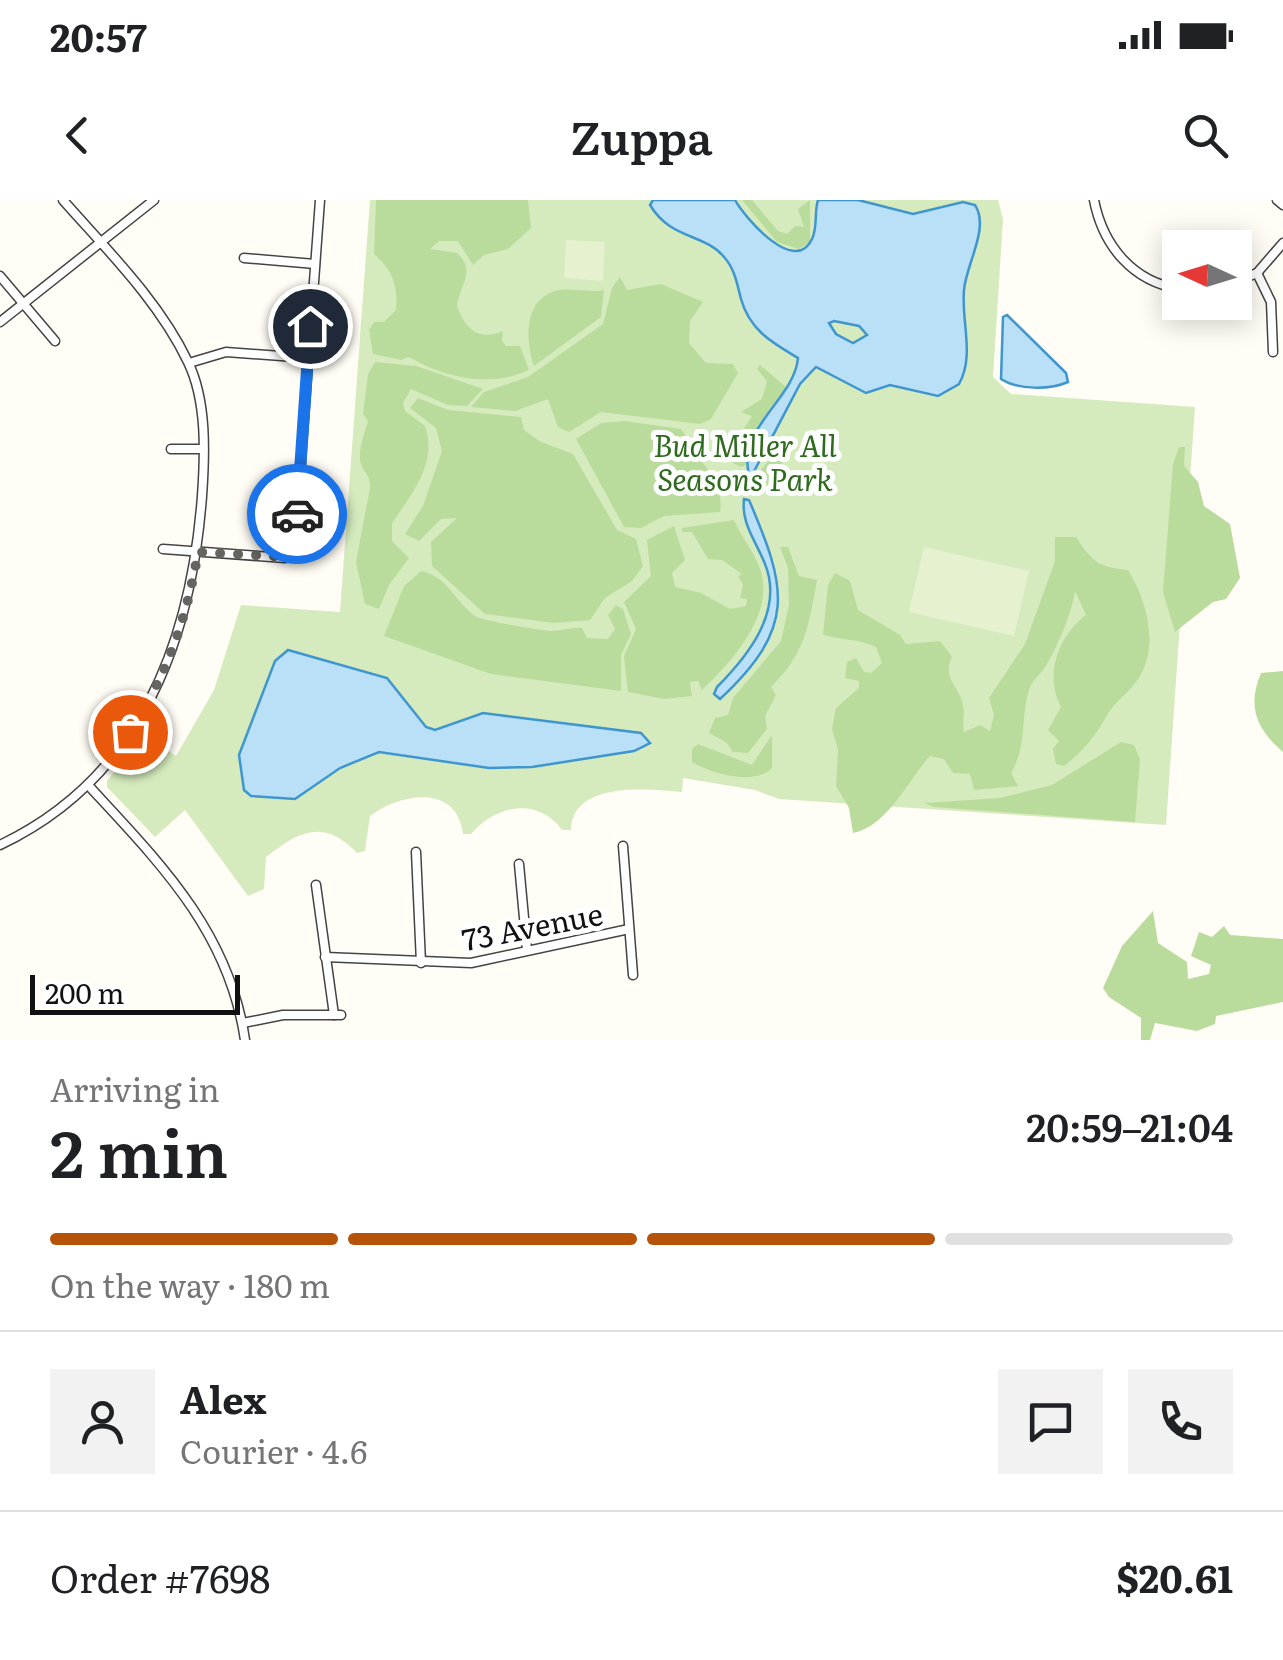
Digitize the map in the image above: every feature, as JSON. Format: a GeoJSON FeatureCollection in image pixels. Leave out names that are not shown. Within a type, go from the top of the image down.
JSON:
{"type":"FeatureCollection","features":[{"type":"Feature","properties":{"kind":"street"},"geometry":{"type":"LineString","coordinates":[[0,845],[88,784],[130,732],[163,676],[190,600],[198,552],[203,449],[189,364],[156,308],[63,200]]}},
{"type":"Feature","properties":{"kind":"street"},"geometry":{"type":"LineString","coordinates":[[0,322],[154,200]]}},
{"type":"Feature","properties":{"kind":"street"},"geometry":{"type":"LineString","coordinates":[[164,549],[285,558],[294,554],[320,200]]}},
{"type":"Feature","properties":{"kind":"street"},"geometry":{"type":"LineString","coordinates":[[1094,200],[1103,232],[1126,263],[1162,284]]}},
{"type":"Feature","properties":{"kind":"street"},"geometry":{"type":"LineString","coordinates":[[1277,200],[1283,205]]}},
{"type":"Feature","properties":{"kind":"street"},"geometry":{"type":"LineString","coordinates":[[1252,275],[1283,242]]}},
{"type":"Feature","properties":{"kind":"street"},"geometry":{"type":"LineString","coordinates":[[244,258],[315,264]]}},
{"type":"Feature","properties":{"kind":"street"},"geometry":{"type":"LineString","coordinates":[[1257,273],[1271,302],[1273,352]]}},
{"type":"Feature","properties":{"kind":"street"},"geometry":{"type":"LineString","coordinates":[[0,276],[55,341]]}},
{"type":"Feature","properties":{"kind":"street"},"geometry":{"type":"LineString","coordinates":[[189,364],[226,352],[308,358]]}},
{"type":"Feature","properties":{"kind":"street"},"geometry":{"type":"LineString","coordinates":[[171,448],[203,449]]}},
{"type":"Feature","properties":{"kind":"street"},"geometry":{"type":"LineString","coordinates":[[88,784],[150,847],[201,916],[218,951],[245,1040]]}},
{"type":"Feature","properties":{"kind":"street"},"geometry":{"type":"LineString","coordinates":[[624,846],[632,976]]}},
{"type":"Feature","properties":{"kind":"street"},"geometry":{"type":"LineString","coordinates":[[416,852],[420,962]]}},
{"type":"Feature","properties":{"kind":"street"},"geometry":{"type":"LineString","coordinates":[[518,864],[527,950]]}},
{"type":"Feature","properties":{"kind":"street"},"geometry":{"type":"LineString","coordinates":[[242,1023],[282,1016],[338,1015],[324,957],[316,885]]}},
{"type":"Feature","properties":{"kind":"street","name":"73 Avenue"},"geometry":{"type":"LineString","coordinates":[[324,957],[471,963],[629,929]]}},
{"type":"Feature","properties":{"kind":"green space","name":"Bud Miller All Seasons Park"},"geometry":{"type":"Polygon","coordinates":[[[370,200],[998,200],[1003,219],[993,377],[1011,394],[1195,407],[1166,825],[779,799],[755,790],[683,778],[682,792],[633,790],[598,795],[575,814],[571,830],[562,830],[541,812],[516,808],[492,816],[471,834],[463,834],[459,818],[450,806],[426,797],[411,798],[370,816],[365,851],[357,853],[334,835],[322,832],[290,840],[266,857],[264,889],[248,896],[185,810],[155,837],[107,787],[107,781],[144,734],[176,756],[214,690],[241,605],[340,612],[370,200]]]}},
{"type":"Feature","properties":{"kind":"green space"},"geometry":{"type":"Polygon","coordinates":[[[376,200],[528,200],[531,228],[508,249],[484,255],[473,265],[458,241],[439,241],[430,249],[457,253],[466,266],[457,306],[469,328],[487,335],[503,331],[502,341],[506,346],[520,346],[529,370],[499,379],[468,378],[409,357],[401,360],[373,354],[369,330],[374,322],[384,322],[396,310],[390,273],[374,254],[376,200]]]}},
{"type":"Feature","properties":{"kind":"green space"},"geometry":{"type":"Polygon","coordinates":[[[742,200],[752,200],[778,231],[787,234],[795,226],[804,227],[798,209],[810,200],[810,242],[799,249],[777,242],[742,200]]]}},
{"type":"Feature","properties":{"kind":"green space"},"geometry":{"type":"Polygon","coordinates":[[[566,240],[605,242],[603,281],[564,278],[566,240]]]}},
{"type":"Feature","properties":{"kind":"green space"},"geometry":{"type":"Polygon","coordinates":[[[620,277],[627,290],[661,284],[703,302],[690,321],[689,343],[706,363],[733,364],[738,373],[711,419],[700,424],[601,412],[569,432],[558,427],[548,399],[515,411],[471,407],[484,392],[528,377],[603,324],[612,288],[620,277]]]}},
{"type":"Feature","properties":{"kind":"green space"},"geometry":{"type":"Polygon","coordinates":[[[604,290],[601,317],[534,366],[529,324],[544,296],[555,291],[604,290]]]}},
{"type":"Feature","properties":{"kind":"green space"},"geometry":{"type":"Polygon","coordinates":[[[375,362],[416,366],[483,389],[467,406],[448,405],[411,389],[403,403],[405,411],[425,426],[428,452],[421,477],[392,523],[392,541],[409,558],[389,585],[379,609],[365,604],[356,562],[370,488],[360,459],[368,421],[363,414],[368,374],[375,362]]]}},
{"type":"Feature","properties":{"kind":"green space"},"geometry":{"type":"Polygon","coordinates":[[[760,365],[786,387],[758,425],[748,464],[741,467],[722,457],[731,433],[741,433],[752,416],[741,412],[762,399],[767,381],[757,369],[760,365]]]}},
{"type":"Feature","properties":{"kind":"green space"},"geometry":{"type":"Polygon","coordinates":[[[418,398],[448,410],[521,417],[524,430],[541,442],[573,454],[617,530],[636,539],[643,566],[632,581],[605,598],[590,620],[554,623],[485,614],[432,566],[431,542],[457,518],[441,519],[419,541],[405,534],[423,506],[442,451],[436,428],[410,408],[418,398]]]}},
{"type":"Feature","properties":{"kind":"green space"},"geometry":{"type":"Polygon","coordinates":[[[624,421],[681,429],[714,479],[720,494],[720,512],[664,516],[641,528],[624,527],[576,439],[601,423],[624,421]]]}},
{"type":"Feature","properties":{"kind":"green space"},"geometry":{"type":"Polygon","coordinates":[[[778,443],[783,448],[782,474],[773,476],[765,490],[753,493],[739,474],[745,469],[747,479],[753,480],[768,461],[766,453],[778,443]]]}},
{"type":"Feature","properties":{"kind":"green space"},"geometry":{"type":"Polygon","coordinates":[[[1179,447],[1185,447],[1184,466],[1198,482],[1204,506],[1230,524],[1240,578],[1226,599],[1213,602],[1175,632],[1163,592],[1173,464],[1179,447]]]}},
{"type":"Feature","properties":{"kind":"green space"},"geometry":{"type":"Polygon","coordinates":[[[734,520],[757,562],[763,586],[762,603],[748,636],[702,690],[698,681],[690,682],[692,696],[664,699],[628,692],[624,656],[636,629],[624,602],[651,576],[647,540],[674,526],[685,560],[672,573],[675,587],[701,593],[730,609],[746,606],[747,599],[740,598],[743,585],[738,576],[742,574],[722,560],[708,559],[692,532],[682,532],[682,528],[734,520]]]}},
{"type":"Feature","properties":{"kind":"green space"},"geometry":{"type":"Polygon","coordinates":[[[1055,537],[1076,537],[1098,562],[1128,570],[1148,622],[1149,650],[1137,681],[1085,747],[1064,766],[1056,764],[1053,749],[1059,741],[1048,730],[1061,707],[1054,669],[1061,645],[1086,615],[1075,591],[1056,648],[1029,690],[1020,752],[1011,773],[1018,786],[974,790],[970,774],[953,773],[944,759],[930,756],[887,812],[853,833],[849,808],[836,786],[838,749],[832,729],[836,708],[859,688],[859,681],[845,678],[847,662],[856,658],[864,672],[871,673],[882,663],[876,647],[823,635],[828,585],[835,573],[850,581],[858,610],[900,635],[906,644],[940,641],[952,657],[949,671],[962,699],[964,732],[980,725],[990,731],[994,715],[989,698],[1025,644],[1055,561],[1055,537]]]}},
{"type":"Feature","properties":{"kind":"green space"},"geometry":{"type":"Polygon","coordinates":[[[780,547],[788,547],[799,576],[817,580],[811,611],[798,651],[771,687],[776,695],[765,716],[767,729],[748,753],[733,752],[726,742],[709,733],[715,718],[728,715],[733,698],[781,641],[789,605],[788,568],[780,547]]]}},
{"type":"Feature","properties":{"kind":"green space"},"geometry":{"type":"Polygon","coordinates":[[[924,547],[1029,571],[1014,636],[909,612],[924,547]]]}},
{"type":"Feature","properties":{"kind":"green space"},"geometry":{"type":"Polygon","coordinates":[[[421,571],[438,578],[475,616],[511,625],[551,631],[582,628],[587,638],[608,639],[615,629],[608,615],[616,605],[623,609],[631,634],[621,655],[621,691],[491,674],[384,636],[404,586],[421,571]]]}},
{"type":"Feature","properties":{"kind":"green space"},"geometry":{"type":"Polygon","coordinates":[[[1283,671],[1283,752],[1260,726],[1255,696],[1261,673],[1283,671]]]}},
{"type":"Feature","properties":{"kind":"green space"},"geometry":{"type":"Polygon","coordinates":[[[772,735],[772,768],[764,773],[733,776],[692,762],[692,749],[698,744],[752,765],[772,735]]]}},
{"type":"Feature","properties":{"kind":"green space"},"geometry":{"type":"Polygon","coordinates":[[[1121,742],[1134,745],[1140,759],[1135,822],[934,807],[924,803],[1000,798],[1052,785],[1121,742]]]}},
{"type":"Feature","properties":{"kind":"green space"},"geometry":{"type":"Polygon","coordinates":[[[1153,911],[1158,943],[1187,962],[1188,979],[1209,974],[1211,965],[1191,956],[1199,932],[1212,937],[1224,926],[1230,935],[1283,939],[1283,1002],[1216,1016],[1215,1024],[1197,1031],[1155,1023],[1150,1040],[1141,1040],[1141,1018],[1109,997],[1103,988],[1122,946],[1153,911]]]}},
{"type":"Feature","properties":{"kind":"water"},"geometry":{"type":"Polygon","coordinates":[[[653,200],[735,200],[759,230],[783,248],[794,251],[804,249],[812,239],[818,200],[858,200],[913,214],[963,202],[975,205],[980,224],[964,290],[967,350],[959,384],[938,396],[890,385],[866,393],[816,367],[800,384],[750,479],[750,445],[787,388],[798,358],[764,335],[750,320],[724,257],[668,225],[650,205],[653,200]],[[829,323],[836,334],[853,343],[867,335],[859,326],[829,323]]]}},
{"type":"Feature","properties":{"kind":"water"},"geometry":{"type":"Polygon","coordinates":[[[1007,315],[1066,373],[1068,382],[1034,388],[1001,379],[1003,317],[1007,315]]]}},
{"type":"Feature","properties":{"kind":"water"},"geometry":{"type":"Polygon","coordinates":[[[744,499],[749,500],[771,559],[778,606],[762,650],[720,699],[714,694],[717,687],[751,647],[770,599],[770,582],[747,524],[744,499]]]}},
{"type":"Feature","properties":{"kind":"water"},"geometry":{"type":"Polygon","coordinates":[[[288,650],[387,678],[426,727],[435,730],[483,713],[641,733],[650,743],[634,751],[532,767],[489,768],[379,752],[340,768],[295,799],[251,796],[244,790],[239,755],[275,661],[288,650]]]}},
{"type":"Feature","properties":{"kind":"way so far"},"geometry":{"type":"LineString","coordinates":[[130,732],[172,656],[190,600],[198,552],[290,557],[294,554],[297,514]]}},
{"type":"Feature","properties":{"kind":"route"},"geometry":{"type":"LineString","coordinates":[[297,514],[310,326]]}}]}
